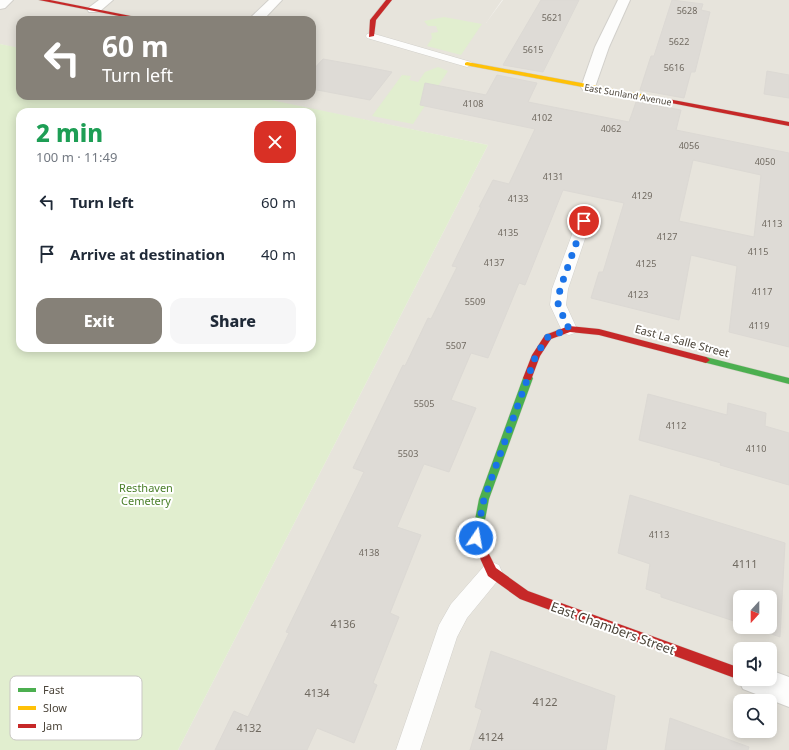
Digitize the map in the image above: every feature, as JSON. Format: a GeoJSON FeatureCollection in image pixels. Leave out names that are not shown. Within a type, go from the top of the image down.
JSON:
{"type":"FeatureCollection","features":[{"type":"Feature","properties":{"kind":"street"},"geometry":{"type":"LineString","coordinates":[[0,5],[7,0]]}},
{"type":"Feature","properties":{"kind":"street"},"geometry":{"type":"LineString","coordinates":[[42,0],[128,16]]}},
{"type":"Feature","properties":{"kind":"street"},"geometry":{"type":"LineString","coordinates":[[94,9],[107,0]]}},
{"type":"Feature","properties":{"kind":"street"},"geometry":{"type":"LineString","coordinates":[[259,16],[276,0]]}},
{"type":"Feature","properties":{"kind":"street"},"geometry":{"type":"LineString","coordinates":[[371,36],[370,28],[372,20],[389,0]]}},
{"type":"Feature","properties":{"kind":"street"},"geometry":{"type":"LineString","coordinates":[[588,87],[602,47],[624,0]]}},
{"type":"Feature","properties":{"kind":"street","name":"East Sunland Avenue"},"geometry":{"type":"LineString","coordinates":[[467,64],[789,124]]}},
{"type":"Feature","properties":{"kind":"street"},"geometry":{"type":"LineString","coordinates":[[492,572],[476,538],[484,499],[536,355],[548,337],[569,329]]}},
{"type":"Feature","properties":{"kind":"street","name":"East La Salle Street"},"geometry":{"type":"LineString","coordinates":[[569,329],[599,332],[789,381]]}},
{"type":"Feature","properties":{"kind":"street","name":"East Chambers Street"},"geometry":{"type":"LineString","coordinates":[[492,572],[524,595],[733,671]]}},
{"type":"Feature","properties":{"kind":"street"},"geometry":{"type":"LineString","coordinates":[[772,686],[789,692]]}},
{"type":"Feature","properties":{"kind":"lane"},"geometry":{"type":"LineString","coordinates":[[371,36],[467,64]]}},
{"type":"Feature","properties":{"kind":"lane"},"geometry":{"type":"LineString","coordinates":[[569,329],[558,305],[560,289],[584,221]]}},
{"type":"Feature","properties":{"kind":"lane"},"geometry":{"type":"LineString","coordinates":[[408,750],[447,633],[460,612],[492,572]]}},
{"type":"Feature","properties":{"kind":"shaded area"},"geometry":{"type":"Polygon","coordinates":[[[0,0],[502,0],[486,23],[503,0],[789,0],[789,750],[178,750],[488,145],[316,110],[316,108],[307,108],[268,100],[316,100],[316,16],[16,16],[16,48],[0,44],[0,0]]]}},
{"type":"Feature","properties":{"kind":"green space"},"geometry":{"type":"Polygon","coordinates":[[[444,17],[482,24],[461,55],[427,46],[432,38],[431,33],[438,32],[436,26],[428,26],[424,21],[444,17]]]}},
{"type":"Feature","properties":{"kind":"green space","name":"Resthaven Cemetery"},"geometry":{"type":"Polygon","coordinates":[[[0,44],[16,47],[16,100],[270,100],[309,108],[16,108],[16,352],[316,352],[316,109],[488,145],[178,750],[0,750],[0,44]]]}},
{"type":"Feature","properties":{"kind":"green space"},"geometry":{"type":"Polygon","coordinates":[[[438,67],[448,71],[413,124],[372,116],[402,75],[411,76],[409,80],[418,82],[425,72],[438,67]]]}},
{"type":"Feature","properties":{"kind":"building"},"geometry":{"type":"Polygon","coordinates":[[[541,0],[579,0],[543,72],[503,65],[541,0]]]}},
{"type":"Feature","properties":{"kind":"building"},"geometry":{"type":"Polygon","coordinates":[[[672,0],[703,4],[701,10],[710,12],[695,72],[691,72],[684,98],[640,90],[651,56],[654,56],[672,0]]]}},
{"type":"Feature","properties":{"kind":"building"},"geometry":{"type":"Polygon","coordinates":[[[323,59],[392,72],[370,100],[316,90],[316,67],[323,59]]]}},
{"type":"Feature","properties":{"kind":"building"},"geometry":{"type":"Polygon","coordinates":[[[767,71],[789,75],[789,98],[764,94],[767,71]]]}},
{"type":"Feature","properties":{"kind":"building"},"geometry":{"type":"Polygon","coordinates":[[[497,75],[537,83],[528,102],[629,122],[636,102],[681,110],[676,130],[789,153],[789,347],[729,332],[737,266],[691,255],[679,320],[591,298],[599,272],[603,272],[624,203],[563,190],[525,285],[519,283],[488,358],[471,353],[451,400],[476,408],[449,472],[424,464],[397,527],[421,535],[390,613],[399,617],[373,683],[377,685],[354,743],[317,728],[307,750],[215,750],[234,711],[248,717],[289,633],[286,632],[364,472],[353,468],[403,365],[405,366],[428,318],[431,319],[457,267],[452,266],[481,207],[479,207],[493,180],[509,184],[535,129],[420,105],[425,83],[486,95],[497,75]],[[693,160],[679,221],[754,237],[761,175],[693,160]]]}},
{"type":"Feature","properties":{"kind":"building"},"geometry":{"type":"Polygon","coordinates":[[[648,394],[727,415],[728,403],[766,413],[765,426],[789,433],[789,485],[720,465],[721,463],[639,440],[648,394]]]}},
{"type":"Feature","properties":{"kind":"building"},"geometry":{"type":"Polygon","coordinates":[[[630,495],[785,543],[780,637],[771,634],[777,634],[777,590],[733,590],[733,621],[661,597],[661,594],[646,589],[650,564],[618,553],[630,495]]]}},
{"type":"Feature","properties":{"kind":"building"},"geometry":{"type":"Polygon","coordinates":[[[491,651],[615,696],[606,750],[470,750],[482,710],[475,707],[491,651]]]}},
{"type":"Feature","properties":{"kind":"building"},"geometry":{"type":"Polygon","coordinates":[[[670,718],[749,747],[748,750],[665,750],[670,718]]]}},
{"type":"Feature","properties":{"kind":"traffic: fast"},"geometry":{"type":"LineString","coordinates":[[706,360],[789,381]]}},
{"type":"Feature","properties":{"kind":"traffic: fast"},"geometry":{"type":"LineString","coordinates":[[479,525],[484,499],[528,378]]}},
{"type":"Feature","properties":{"kind":"traffic: slow"},"geometry":{"type":"LineString","coordinates":[[467,64],[668,101]]}},
{"type":"Feature","properties":{"kind":"traffic: jam"},"geometry":{"type":"LineString","coordinates":[[42,0],[127,16]]}},
{"type":"Feature","properties":{"kind":"traffic: jam"},"geometry":{"type":"LineString","coordinates":[[371,36],[373,20],[389,0]]}},
{"type":"Feature","properties":{"kind":"traffic: jam"},"geometry":{"type":"LineString","coordinates":[[668,101],[789,124]]}},
{"type":"Feature","properties":{"kind":"traffic: jam"},"geometry":{"type":"LineString","coordinates":[[528,378],[536,355],[548,337],[569,329],[599,332],[706,360]]}},
{"type":"Feature","properties":{"kind":"traffic: jam"},"geometry":{"type":"LineString","coordinates":[[479,525],[476,538],[492,572],[524,595],[733,671]]}},
{"type":"Feature","properties":{"kind":"route"},"geometry":{"type":"LineString","coordinates":[[476,538],[484,499],[536,355],[548,337],[569,329],[558,305],[560,289],[584,221]]}}]}
